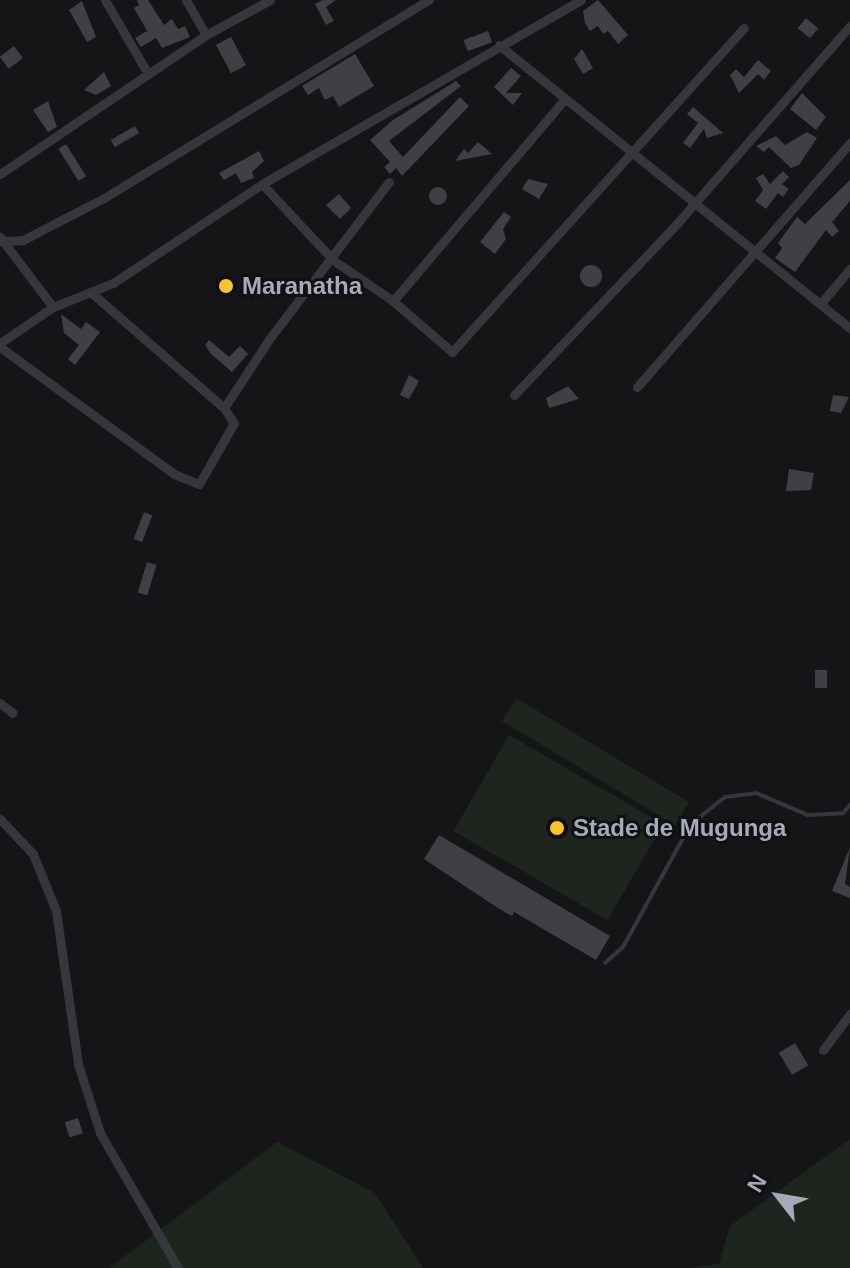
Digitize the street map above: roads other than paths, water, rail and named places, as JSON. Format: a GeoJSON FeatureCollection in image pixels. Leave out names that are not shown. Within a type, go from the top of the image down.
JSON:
{"type":"FeatureCollection","features":[{"type":"Feature","properties":{"kind":"street"},"geometry":{"type":"LineString","coordinates":[[105,0],[148,74]]}},
{"type":"Feature","properties":{"kind":"street"},"geometry":{"type":"LineString","coordinates":[[186,0],[206,35]]}},
{"type":"Feature","properties":{"kind":"street"},"geometry":{"type":"LineString","coordinates":[[0,174],[206,35],[270,0]]}},
{"type":"Feature","properties":{"kind":"street"},"geometry":{"type":"LineString","coordinates":[[1,239],[23,240],[104,198],[429,0]]}},
{"type":"Feature","properties":{"kind":"street"},"geometry":{"type":"LineString","coordinates":[[93,294],[224,408],[234,423],[199,484],[193,484],[0,345],[53,307],[93,294],[262,184],[581,0]]}},
{"type":"Feature","properties":{"kind":"street"},"geometry":{"type":"LineString","coordinates":[[514,395],[694,204],[850,26]]}},
{"type":"Feature","properties":{"kind":"street"},"geometry":{"type":"LineString","coordinates":[[262,184],[333,260],[393,301],[452,352],[744,28]]}},
{"type":"Feature","properties":{"kind":"street"},"geometry":{"type":"LineString","coordinates":[[499,45],[630,155],[850,328]]}},
{"type":"Feature","properties":{"kind":"street"},"geometry":{"type":"LineString","coordinates":[[393,301],[565,99]]}},
{"type":"Feature","properties":{"kind":"street"},"geometry":{"type":"LineString","coordinates":[[637,387],[850,143]]}},
{"type":"Feature","properties":{"kind":"street"},"geometry":{"type":"LineString","coordinates":[[224,408],[270,338],[333,260],[389,182]]}},
{"type":"Feature","properties":{"kind":"street"},"geometry":{"type":"LineString","coordinates":[[1,239],[53,307]]}},
{"type":"Feature","properties":{"kind":"street"},"geometry":{"type":"LineString","coordinates":[[821,303],[850,269]]}},
{"type":"Feature","properties":{"kind":"street"},"geometry":{"type":"LineString","coordinates":[[0,703],[13,713]]}},
{"type":"Feature","properties":{"kind":"street"},"geometry":{"type":"LineString","coordinates":[[0,819],[33,854],[56,911],[78,1064],[100,1133],[178,1268]]}},
{"type":"Feature","properties":{"kind":"street"},"geometry":{"type":"LineString","coordinates":[[823,1050],[850,1014]]}},
{"type":"Feature","properties":{"kind":"lane"},"geometry":{"type":"LineString","coordinates":[[605,963],[623,947],[691,824],[725,797],[756,793],[808,815],[843,813],[850,805]]}},
{"type":"Feature","properties":{"kind":"place","name":"Maranatha"},"geometry":{"type":"Point","coordinates":[226,286]}},
{"type":"Feature","properties":{"kind":"place","name":"Stade de Mugunga"},"geometry":{"type":"Point","coordinates":[557,828]}}]}
